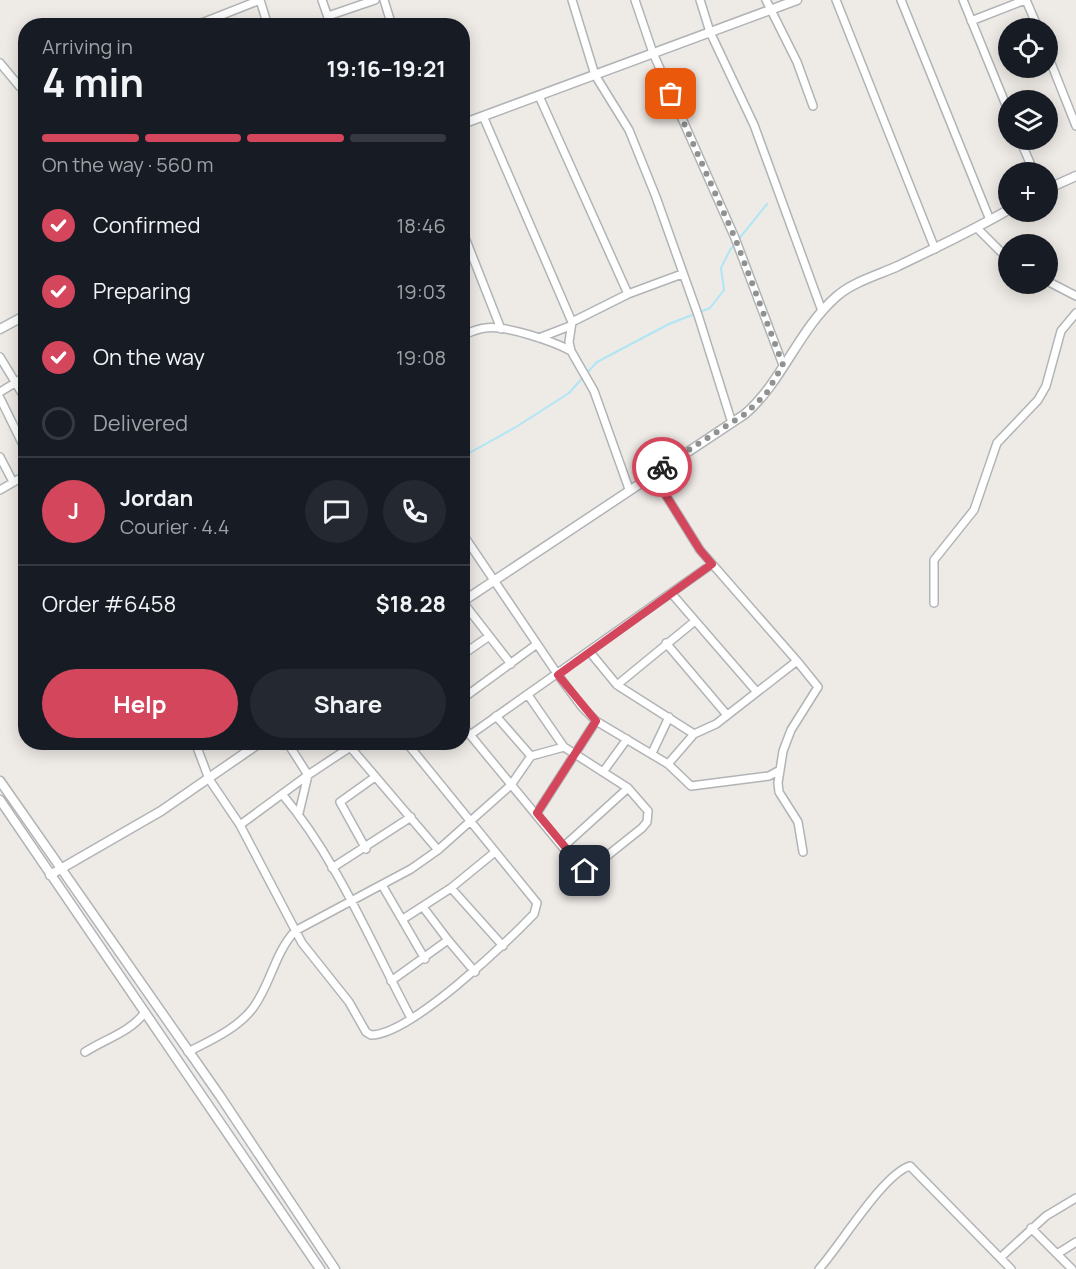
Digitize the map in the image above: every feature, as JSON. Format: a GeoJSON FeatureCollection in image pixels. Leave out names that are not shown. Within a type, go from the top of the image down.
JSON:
{"type":"FeatureCollection","features":[{"type":"Feature","properties":{"kind":"street"},"geometry":{"type":"LineString","coordinates":[[214,18],[260,0],[266,18]]}},
{"type":"Feature","properties":{"kind":"street"},"geometry":{"type":"LineString","coordinates":[[322,0],[328,16],[375,0]]}},
{"type":"Feature","properties":{"kind":"street"},"geometry":{"type":"LineString","coordinates":[[384,0],[390,18]]}},
{"type":"Feature","properties":{"kind":"street"},"geometry":{"type":"LineString","coordinates":[[572,0],[596,75],[629,130],[698,315],[732,423]]}},
{"type":"Feature","properties":{"kind":"street"},"geometry":{"type":"LineString","coordinates":[[635,0],[653,53],[735,238],[783,365]]}},
{"type":"Feature","properties":{"kind":"street"},"geometry":{"type":"LineString","coordinates":[[700,0],[710,32],[754,125],[822,311]]}},
{"type":"Feature","properties":{"kind":"street"},"geometry":{"type":"LineString","coordinates":[[766,0],[797,62],[813,106]]}},
{"type":"Feature","properties":{"kind":"street"},"geometry":{"type":"LineString","coordinates":[[470,121],[797,0]]}},
{"type":"Feature","properties":{"kind":"street"},"geometry":{"type":"LineString","coordinates":[[836,0],[934,249]]}},
{"type":"Feature","properties":{"kind":"street"},"geometry":{"type":"LineString","coordinates":[[901,0],[990,220]]}},
{"type":"Feature","properties":{"kind":"street"},"geometry":{"type":"LineString","coordinates":[[963,0],[1000,90]]}},
{"type":"Feature","properties":{"kind":"street"},"geometry":{"type":"LineString","coordinates":[[971,21],[1026,0],[1034,18]]}},
{"type":"Feature","properties":{"kind":"street"},"geometry":{"type":"LineString","coordinates":[[0,63],[18,85]]}},
{"type":"Feature","properties":{"kind":"street"},"geometry":{"type":"LineString","coordinates":[[1057,78],[1076,126]]}},
{"type":"Feature","properties":{"kind":"street"},"geometry":{"type":"LineString","coordinates":[[539,96],[627,294]]}},
{"type":"Feature","properties":{"kind":"street"},"geometry":{"type":"LineString","coordinates":[[483,116],[571,324],[571,351],[594,391],[629,489]]}},
{"type":"Feature","properties":{"kind":"street"},"geometry":{"type":"LineString","coordinates":[[1058,184],[1076,176]]}},
{"type":"Feature","properties":{"kind":"street"},"geometry":{"type":"LineString","coordinates":[[470,596],[652,473],[732,423],[766,394],[783,365],[822,311],[848,289],[977,228],[998,216]]}},
{"type":"Feature","properties":{"kind":"street"},"geometry":{"type":"LineString","coordinates":[[977,228],[998,249]]}},
{"type":"Feature","properties":{"kind":"street"},"geometry":{"type":"LineString","coordinates":[[470,250],[501,329]]}},
{"type":"Feature","properties":{"kind":"street"},"geometry":{"type":"LineString","coordinates":[[538,339],[627,294],[682,274]]}},
{"type":"Feature","properties":{"kind":"street"},"geometry":{"type":"LineString","coordinates":[[1058,287],[1076,296]]}},
{"type":"Feature","properties":{"kind":"street"},"geometry":{"type":"LineString","coordinates":[[934,603],[934,560],[974,510],[997,443],[1038,400],[1046,386],[1057,341],[1076,313]]}},
{"type":"Feature","properties":{"kind":"street"},"geometry":{"type":"LineString","coordinates":[[0,329],[18,319]]}},
{"type":"Feature","properties":{"kind":"street"},"geometry":{"type":"LineString","coordinates":[[470,333],[485,328],[501,329],[571,351]]}},
{"type":"Feature","properties":{"kind":"street"},"geometry":{"type":"LineString","coordinates":[[0,357],[18,387]]}},
{"type":"Feature","properties":{"kind":"street"},"geometry":{"type":"LineString","coordinates":[[0,392],[18,380]]}},
{"type":"Feature","properties":{"kind":"street"},"geometry":{"type":"LineString","coordinates":[[0,398],[18,435]]}},
{"type":"Feature","properties":{"kind":"street"},"geometry":{"type":"LineString","coordinates":[[0,457],[13,482]]}},
{"type":"Feature","properties":{"kind":"street"},"geometry":{"type":"LineString","coordinates":[[652,473],[700,550],[818,687],[791,730],[780,770],[779,792],[798,822],[803,852]]}},
{"type":"Feature","properties":{"kind":"street"},"geometry":{"type":"LineString","coordinates":[[0,490],[18,479]]}},
{"type":"Feature","properties":{"kind":"street"},"geometry":{"type":"LineString","coordinates":[[470,545],[558,675],[596,721],[652,753],[668,764],[691,786],[769,776],[780,770]]}},
{"type":"Feature","properties":{"kind":"street"},"geometry":{"type":"LineString","coordinates":[[528,695],[564,747],[628,788],[648,812],[647,822],[642,828],[588,870],[579,867],[537,813],[470,735],[712,564]]}},
{"type":"Feature","properties":{"kind":"street"},"geometry":{"type":"LineString","coordinates":[[672,594],[756,691]]}},
{"type":"Feature","properties":{"kind":"street"},"geometry":{"type":"LineString","coordinates":[[470,613],[511,664]]}},
{"type":"Feature","properties":{"kind":"street"},"geometry":{"type":"LineString","coordinates":[[617,685],[695,621]]}},
{"type":"Feature","properties":{"kind":"street"},"geometry":{"type":"LineString","coordinates":[[470,649],[488,637]]}},
{"type":"Feature","properties":{"kind":"street"},"geometry":{"type":"LineString","coordinates":[[666,643],[727,715]]}},
{"type":"Feature","properties":{"kind":"street"},"geometry":{"type":"LineString","coordinates":[[470,693],[537,644]]}},
{"type":"Feature","properties":{"kind":"street"},"geometry":{"type":"LineString","coordinates":[[589,651],[617,685],[694,734]]}},
{"type":"Feature","properties":{"kind":"street"},"geometry":{"type":"LineString","coordinates":[[668,764],[694,734],[716,724],[797,661]]}},
{"type":"Feature","properties":{"kind":"street"},"geometry":{"type":"LineString","coordinates":[[496,716],[531,756]]}},
{"type":"Feature","properties":{"kind":"street"},"geometry":{"type":"LineString","coordinates":[[652,753],[669,717]]}},
{"type":"Feature","properties":{"kind":"street"},"geometry":{"type":"LineString","coordinates":[[537,813],[596,721]]}},
{"type":"Feature","properties":{"kind":"street"},"geometry":{"type":"LineString","coordinates":[[603,772],[627,739]]}},
{"type":"Feature","properties":{"kind":"street"},"geometry":{"type":"LineString","coordinates":[[188,1052],[225,1033],[252,1009],[282,946],[295,931],[382,885],[438,850],[511,785],[531,756],[564,747]]}},
{"type":"Feature","properties":{"kind":"street"},"geometry":{"type":"LineString","coordinates":[[198,750],[209,779],[240,825],[295,931],[317,964],[349,1002],[366,1032],[377,1035],[411,1018],[475,972],[534,914],[537,903],[413,750]]}},
{"type":"Feature","properties":{"kind":"street"},"geometry":{"type":"LineString","coordinates":[[50,875],[161,811],[250,750]]}},
{"type":"Feature","properties":{"kind":"street"},"geometry":{"type":"LineString","coordinates":[[292,750],[308,774],[299,813]]}},
{"type":"Feature","properties":{"kind":"street"},"geometry":{"type":"LineString","coordinates":[[240,825],[308,774],[348,750]]}},
{"type":"Feature","properties":{"kind":"street"},"geometry":{"type":"LineString","coordinates":[[353,750],[438,850]]}},
{"type":"Feature","properties":{"kind":"street"},"geometry":{"type":"LineString","coordinates":[[366,849],[340,802],[375,777]]}},
{"type":"Feature","properties":{"kind":"street"},"geometry":{"type":"LineString","coordinates":[[0,781],[62,868],[335,1269]]}},
{"type":"Feature","properties":{"kind":"street"},"geometry":{"type":"LineString","coordinates":[[563,847],[628,788]]}},
{"type":"Feature","properties":{"kind":"street"},"geometry":{"type":"LineString","coordinates":[[282,794],[299,813],[332,868],[411,1018]]}},
{"type":"Feature","properties":{"kind":"street"},"geometry":{"type":"LineString","coordinates":[[0,800],[320,1269]]}},
{"type":"Feature","properties":{"kind":"street"},"geometry":{"type":"LineString","coordinates":[[332,868],[366,849],[411,817]]}},
{"type":"Feature","properties":{"kind":"street"},"geometry":{"type":"LineString","coordinates":[[403,919],[451,888],[495,852]]}},
{"type":"Feature","properties":{"kind":"street"},"geometry":{"type":"LineString","coordinates":[[382,885],[425,959]]}},
{"type":"Feature","properties":{"kind":"street"},"geometry":{"type":"LineString","coordinates":[[451,888],[503,946]]}},
{"type":"Feature","properties":{"kind":"street"},"geometry":{"type":"LineString","coordinates":[[423,907],[475,972]]}},
{"type":"Feature","properties":{"kind":"street"},"geometry":{"type":"LineString","coordinates":[[391,981],[425,959],[448,940]]}},
{"type":"Feature","properties":{"kind":"street"},"geometry":{"type":"LineString","coordinates":[[85,1052],[136,1025],[145,1012]]}},
{"type":"Feature","properties":{"kind":"street"},"geometry":{"type":"LineString","coordinates":[[819,1269],[867,1205],[894,1177],[910,1166],[1011,1269]]}},
{"type":"Feature","properties":{"kind":"street"},"geometry":{"type":"LineString","coordinates":[[1000,1258],[1052,1211],[1076,1198]]}},
{"type":"Feature","properties":{"kind":"street"},"geometry":{"type":"LineString","coordinates":[[1031,1228],[1072,1269]]}},
{"type":"Feature","properties":{"kind":"street"},"geometry":{"type":"LineString","coordinates":[[1057,1254],[1076,1242]]}},
{"type":"Feature","properties":{"kind":"waterway"},"geometry":{"type":"LineString","coordinates":[[470,453],[516,427],[569,393],[597,362],[669,324],[710,308],[724,290],[721,268],[730,250],[767,204]]}},
{"type":"Feature","properties":{"kind":"way so far"},"geometry":{"type":"LineString","coordinates":[[662,467],[745,414],[766,394],[783,365],[735,238],[671,94]]}},
{"type":"Feature","properties":{"kind":"route"},"geometry":{"type":"LineString","coordinates":[[585,871],[579,867],[537,813],[596,721],[558,675],[712,564],[700,550],[652,473],[662,467]]}}]}
